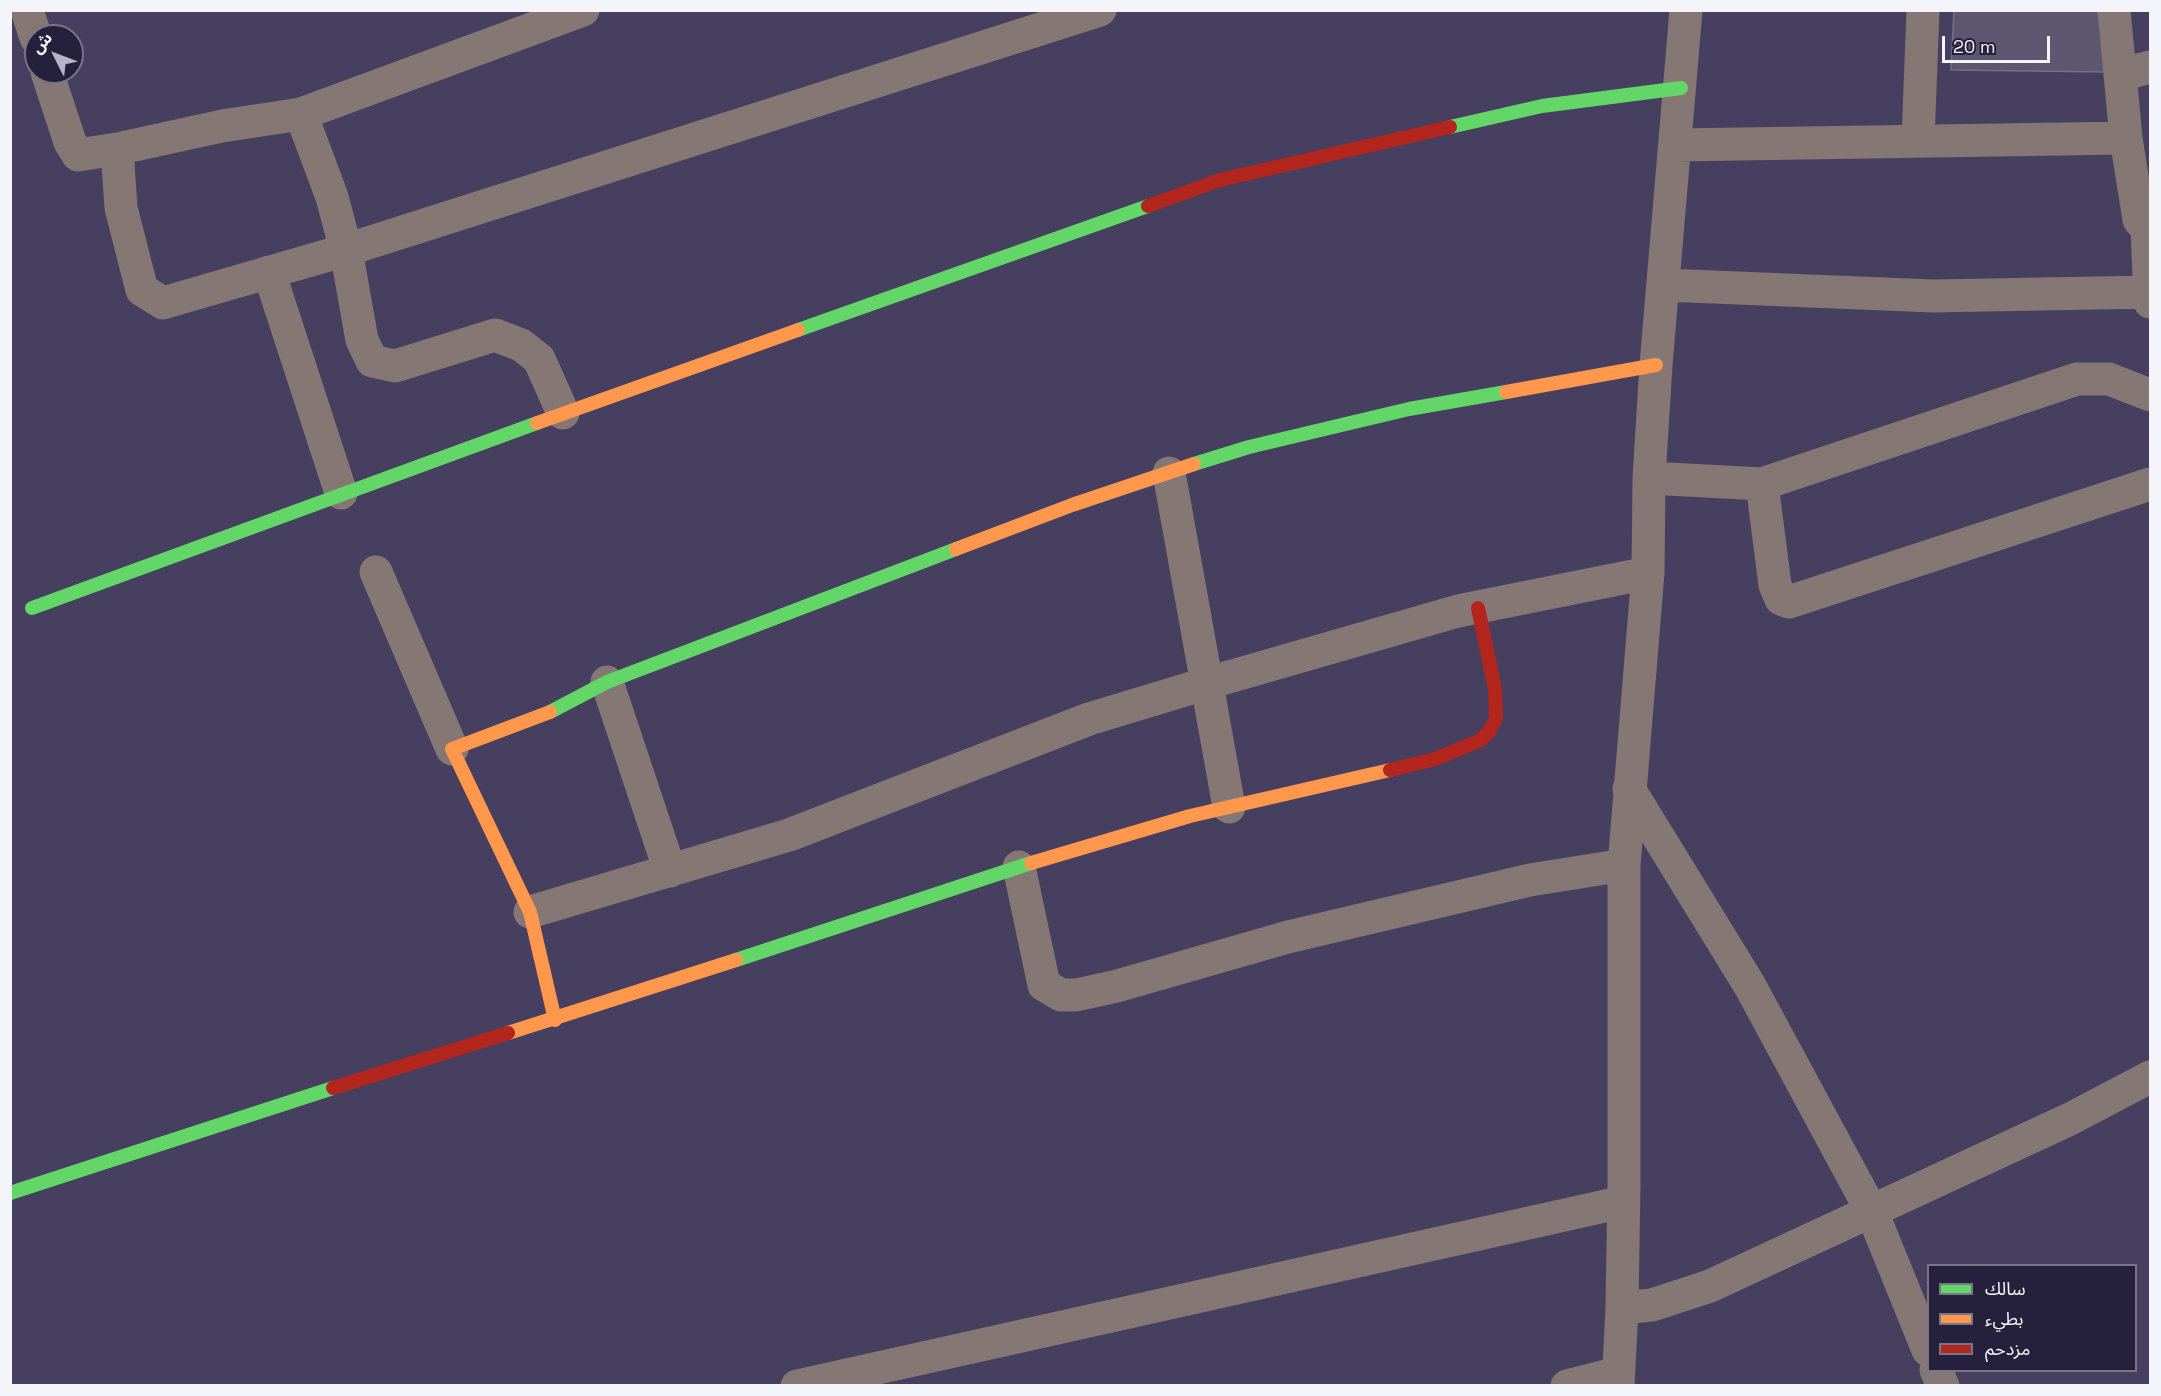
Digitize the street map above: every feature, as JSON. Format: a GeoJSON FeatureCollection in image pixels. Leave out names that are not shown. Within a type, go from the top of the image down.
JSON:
{"type":"FeatureCollection","features":[{"type":"Feature","properties":{"kind":"street"},"geometry":{"type":"LineString","coordinates":[[51,84],[70,142],[78,155],[117,149],[222,126],[301,114],[583,10]]}},
{"type":"Feature","properties":{"kind":"street"},"geometry":{"type":"LineString","coordinates":[[117,149],[121,208],[142,290],[163,303],[346,250],[1100,10]]}},
{"type":"Feature","properties":{"kind":"street"},"geometry":{"type":"LineString","coordinates":[[1567,1386],[1618,1379],[1622,1308],[1624,865],[1648,573],[1649,477],[1656,365],[1686,10]]}},
{"type":"Feature","properties":{"kind":"street"},"geometry":{"type":"LineString","coordinates":[[1918,141],[1923,10]]}},
{"type":"Feature","properties":{"kind":"street"},"geometry":{"type":"LineString","coordinates":[[2114,10],[2135,71],[2126,138],[2134,203],[2139,220],[2149,230],[2151,302]]}},
{"type":"Feature","properties":{"kind":"street"},"geometry":{"type":"LineString","coordinates":[[32,608],[563,413],[1220,180],[1542,105],[1681,88]]}},
{"type":"Feature","properties":{"kind":"street"},"geometry":{"type":"LineString","coordinates":[[301,114],[332,197],[346,250],[362,340],[372,361],[395,366],[495,335],[521,345],[539,359],[563,413]]}},
{"type":"Feature","properties":{"kind":"street"},"geometry":{"type":"LineString","coordinates":[[1676,145],[2126,138]]}},
{"type":"Feature","properties":{"kind":"street"},"geometry":{"type":"LineString","coordinates":[[269,272],[341,493]]}},
{"type":"Feature","properties":{"kind":"street"},"geometry":{"type":"LineString","coordinates":[[1664,285],[1933,296],[2150,292]]}},
{"type":"Feature","properties":{"kind":"street"},"geometry":{"type":"LineString","coordinates":[[452,749],[554,710],[607,682],[1072,505],[1249,447],[1409,409],[1656,365]]}},
{"type":"Feature","properties":{"kind":"street"},"geometry":{"type":"LineString","coordinates":[[1649,477],[1762,484],[2077,379],[2109,379],[2151,395]]}},
{"type":"Feature","properties":{"kind":"street"},"geometry":{"type":"LineString","coordinates":[[1169,473],[1229,807]]}},
{"type":"Feature","properties":{"kind":"street"},"geometry":{"type":"LineString","coordinates":[[1762,484],[1775,585],[1781,599],[1789,602],[2151,484]]}},
{"type":"Feature","properties":{"kind":"street"},"geometry":{"type":"LineString","coordinates":[[376,572],[452,749],[530,912],[555,1020]]}},
{"type":"Feature","properties":{"kind":"street"},"geometry":{"type":"LineString","coordinates":[[530,912],[789,835],[1089,719],[1208,683],[1478,608],[1648,573]]}},
{"type":"Feature","properties":{"kind":"street"},"geometry":{"type":"LineString","coordinates":[[10,1193],[439,1054],[555,1020],[1019,867],[1229,807],[1435,759],[1481,740],[1490,730],[1496,718],[1478,608]]}},
{"type":"Feature","properties":{"kind":"street"},"geometry":{"type":"LineString","coordinates":[[607,682],[670,871]]}},
{"type":"Feature","properties":{"kind":"street"},"geometry":{"type":"LineString","coordinates":[[1629,789],[1750,986],[1872,1212],[1927,1345]]}},
{"type":"Feature","properties":{"kind":"street"},"geometry":{"type":"LineString","coordinates":[[1019,867],[1044,985],[1052,992],[1068,995],[1117,986],[1288,937],[1530,880],[1624,865]]}},
{"type":"Feature","properties":{"kind":"street"},"geometry":{"type":"LineString","coordinates":[[1622,1308],[1652,1305],[1710,1286],[2070,1119],[2151,1077]]}},
{"type":"Feature","properties":{"kind":"street"},"geometry":{"type":"LineString","coordinates":[[797,1386],[1623,1202]]}},
{"type":"Feature","properties":{"kind":"street"},"geometry":{"type":"LineString","coordinates":[[1936,1372],[1942,1386]]}},
{"type":"Feature","properties":{"kind":"building"},"geometry":{"type":"Polygon","coordinates":[[[1954,10],[2098,10],[2108,72],[1951,70],[1954,10]]]}},
{"type":"Feature","properties":{"kind":"traffic: fast"},"geometry":{"type":"LineString","coordinates":[[1450,127],[1542,106],[1681,88]]}},
{"type":"Feature","properties":{"kind":"traffic: fast"},"geometry":{"type":"LineString","coordinates":[[798,330],[1148,206]]}},
{"type":"Feature","properties":{"kind":"traffic: fast"},"geometry":{"type":"LineString","coordinates":[[1194,464],[1249,447],[1409,409],[1506,392]]}},
{"type":"Feature","properties":{"kind":"traffic: fast"},"geometry":{"type":"LineString","coordinates":[[32,608],[537,423]]}},
{"type":"Feature","properties":{"kind":"traffic: fast"},"geometry":{"type":"LineString","coordinates":[[550,712],[607,682],[956,549]]}},
{"type":"Feature","properties":{"kind":"traffic: fast"},"geometry":{"type":"LineString","coordinates":[[736,960],[1031,863]]}},
{"type":"Feature","properties":{"kind":"traffic: fast"},"geometry":{"type":"LineString","coordinates":[[10,1193],[333,1088]]}},
{"type":"Feature","properties":{"kind":"traffic: slow"},"geometry":{"type":"LineString","coordinates":[[537,423],[798,330]]}},
{"type":"Feature","properties":{"kind":"traffic: slow"},"geometry":{"type":"LineString","coordinates":[[1506,392],[1656,365]]}},
{"type":"Feature","properties":{"kind":"traffic: slow"},"geometry":{"type":"LineString","coordinates":[[956,549],[1072,505],[1194,464]]}},
{"type":"Feature","properties":{"kind":"traffic: slow"},"geometry":{"type":"LineString","coordinates":[[550,712],[452,749],[530,912],[555,1020]]}},
{"type":"Feature","properties":{"kind":"traffic: slow"},"geometry":{"type":"LineString","coordinates":[[1031,863],[1190,816],[1390,770]]}},
{"type":"Feature","properties":{"kind":"traffic: slow"},"geometry":{"type":"LineString","coordinates":[[508,1033],[736,960]]}},
{"type":"Feature","properties":{"kind":"traffic: jam"},"geometry":{"type":"LineString","coordinates":[[1148,206],[1220,180],[1450,127]]}},
{"type":"Feature","properties":{"kind":"traffic: jam"},"geometry":{"type":"LineString","coordinates":[[1390,770],[1435,759],[1481,740],[1490,730],[1496,718],[1495,689],[1478,608]]}},
{"type":"Feature","properties":{"kind":"traffic: jam"},"geometry":{"type":"LineString","coordinates":[[333,1088],[508,1033]]}}]}
